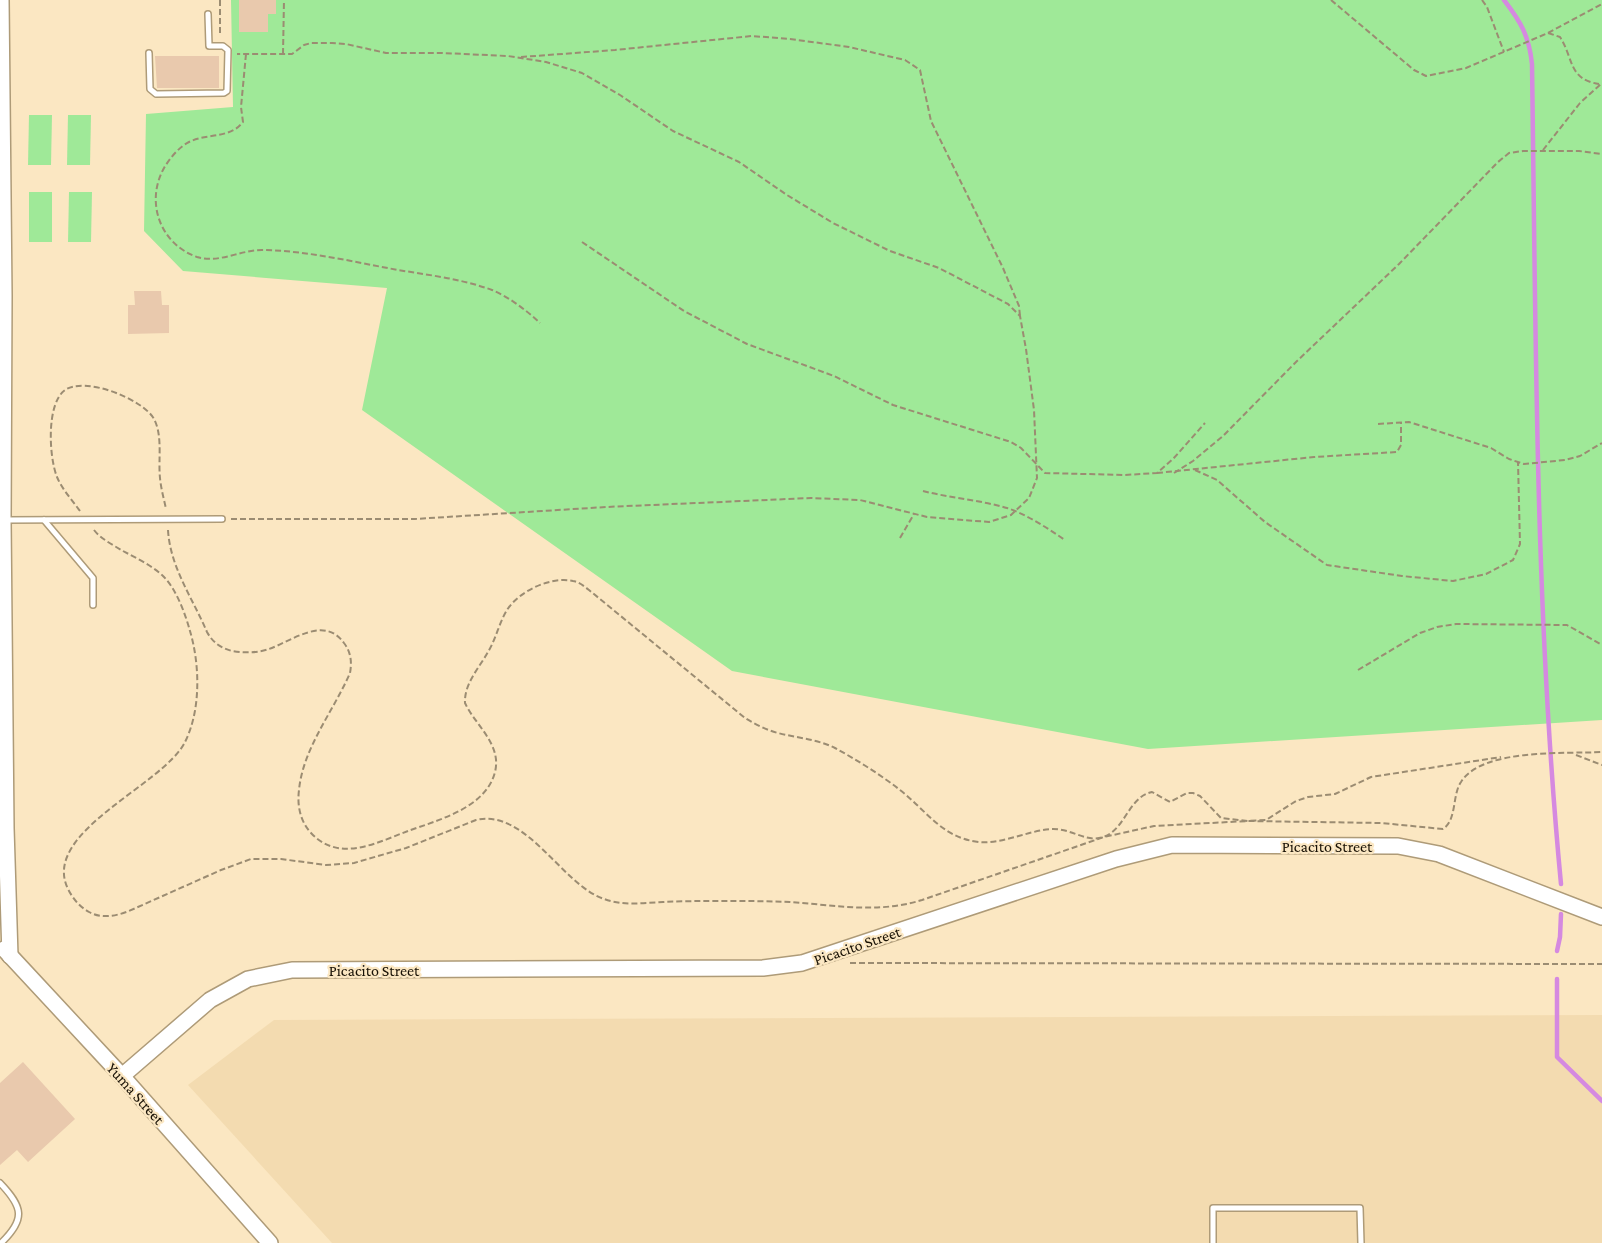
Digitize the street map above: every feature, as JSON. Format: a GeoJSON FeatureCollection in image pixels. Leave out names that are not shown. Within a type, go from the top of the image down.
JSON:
{"type":"FeatureCollection","features":[{"type":"Feature","properties":{"kind":"street"},"geometry":{"type":"LineString","coordinates":[[1,0],[4,284],[5,950]]}},
{"type":"Feature","properties":{"kind":"street"},"geometry":{"type":"LineString","coordinates":[[0,870],[6,828]]}},
{"type":"Feature","properties":{"kind":"street","name":"Picacito Street"},"geometry":{"type":"LineString","coordinates":[[122,1076],[210,1000],[248,979],[292,970],[763,968],[802,963],[1106,863],[1172,845],[1398,846],[1439,854],[1602,916]]}},
{"type":"Feature","properties":{"kind":"street","name":"Yuma Street"},"geometry":{"type":"LineString","coordinates":[[5,950],[122,1076],[270,1243]]}},
{"type":"Feature","properties":{"kind":"lane"},"geometry":{"type":"LineString","coordinates":[[149,53],[150,89],[156,94],[224,93],[228,88],[227,48],[209,46],[208,14]]}},
{"type":"Feature","properties":{"kind":"lane"},"geometry":{"type":"LineString","coordinates":[[3,520],[222,519]]}},
{"type":"Feature","properties":{"kind":"lane"},"geometry":{"type":"LineString","coordinates":[[44,520],[93,578],[93,605]]}},
{"type":"Feature","properties":{"kind":"lane"},"geometry":{"type":"LineString","coordinates":[[0,1183],[14,1198],[19,1209],[17,1226],[1,1243]]}},
{"type":"Feature","properties":{"kind":"lane"},"geometry":{"type":"LineString","coordinates":[[1213,1243],[1213,1208],[1360,1208],[1361,1243]]}},
{"type":"Feature","properties":{"kind":"path"},"geometry":{"type":"LineString","coordinates":[[220,0],[220,33]]}},
{"type":"Feature","properties":{"kind":"path"},"geometry":{"type":"LineString","coordinates":[[283,54],[284,0]]}},
{"type":"Feature","properties":{"kind":"path"},"geometry":{"type":"LineString","coordinates":[[1331,0],[1414,70],[1426,76],[1466,68],[1548,33],[1602,4]]}},
{"type":"Feature","properties":{"kind":"path"},"geometry":{"type":"LineString","coordinates":[[1482,0],[1504,52]]}},
{"type":"Feature","properties":{"kind":"path"},"geometry":{"type":"LineString","coordinates":[[1548,33],[1560,38],[1577,74],[1583,80],[1601,83]]}},
{"type":"Feature","properties":{"kind":"path"},"geometry":{"type":"LineString","coordinates":[[222,519],[415,519],[606,507],[810,498],[860,500],[927,517],[989,522],[1011,515],[1029,498],[1037,478],[1034,410],[1019,306],[1003,268],[931,121],[920,70],[905,60],[849,47],[752,36],[518,57]]}},
{"type":"Feature","properties":{"kind":"path"},"geometry":{"type":"LineString","coordinates":[[228,54],[292,54],[311,43],[332,43],[386,53],[475,53],[546,62],[582,74],[620,95],[673,131],[739,162],[833,223],[890,251],[939,268],[1008,304],[1020,315]]}},
{"type":"Feature","properties":{"kind":"path"},"geometry":{"type":"LineString","coordinates":[[246,54],[241,107],[243,122],[230,132],[189,142],[171,158],[160,176],[156,197],[159,220],[166,234],[177,246],[200,258],[209,259],[245,251],[278,251],[373,265],[452,280],[494,291],[540,323]]}},
{"type":"Feature","properties":{"kind":"path"},"geometry":{"type":"LineString","coordinates":[[1541,151],[1580,103],[1601,83]]}},
{"type":"Feature","properties":{"kind":"path"},"geometry":{"type":"LineString","coordinates":[[1174,473],[1193,461],[1223,436],[1509,153],[1579,151],[1602,154]]}},
{"type":"Feature","properties":{"kind":"path"},"geometry":{"type":"LineString","coordinates":[[582,242],[684,311],[747,345],[834,376],[893,405],[1011,442],[1021,448],[1045,473],[1058,475],[1174,473],[1314,457],[1397,452],[1401,445],[1401,422]]}},
{"type":"Feature","properties":{"kind":"path"},"geometry":{"type":"LineString","coordinates":[[1501,757],[1477,766],[1462,779],[1449,824],[1443,829],[1374,823],[1248,821],[1167,824],[1104,837],[1089,839],[1071,830],[1049,829],[980,842],[949,833],[894,786],[836,749],[819,742],[761,728],[745,718],[589,590],[575,581],[565,580],[537,586],[510,605],[492,646],[467,688],[465,703],[485,733],[495,756],[493,778],[483,793],[466,807],[432,822],[361,848],[344,850],[335,848],[320,841],[308,829],[300,814],[298,794],[306,760],[350,674],[351,662],[347,648],[336,635],[319,630],[257,652],[235,651],[216,644],[207,632],[175,565],[160,477],[158,431],[153,416],[128,397],[99,388],[81,386],[66,389],[54,402],[51,414],[52,456],[59,481],[98,535],[157,571],[170,585],[190,630],[195,657],[197,687],[194,720],[180,752],[166,766],[89,826],[70,852],[65,869],[66,884],[75,900],[94,915],[119,915],[251,859],[281,859],[326,865],[354,863],[406,848],[483,818],[504,822],[521,832],[592,894],[610,901],[635,904],[738,901],[846,908],[897,906],[922,900],[1104,837],[1118,827],[1138,801],[1150,792],[1170,802],[1193,793],[1200,796],[1221,818],[1248,821],[1269,819],[1296,801],[1308,797],[1335,794],[1371,777],[1501,757],[1602,752]]}},
{"type":"Feature","properties":{"kind":"path"},"geometry":{"type":"LineString","coordinates":[[1378,424],[1409,422],[1491,448],[1524,464],[1580,456],[1602,443]]}},
{"type":"Feature","properties":{"kind":"path"},"geometry":{"type":"LineString","coordinates":[[1157,473],[1173,459],[1205,423]]}},
{"type":"Feature","properties":{"kind":"path"},"geometry":{"type":"LineString","coordinates":[[1195,470],[1217,480],[1265,522],[1327,565],[1453,581],[1486,574],[1513,560],[1520,544],[1518,462]]}},
{"type":"Feature","properties":{"kind":"path"},"geometry":{"type":"LineString","coordinates":[[923,491],[1005,507],[1065,540]]}},
{"type":"Feature","properties":{"kind":"path"},"geometry":{"type":"LineString","coordinates":[[900,538],[914,514]]}},
{"type":"Feature","properties":{"kind":"path"},"geometry":{"type":"LineString","coordinates":[[1358,670],[1420,633],[1456,624],[1567,625],[1602,645]]}},
{"type":"Feature","properties":{"kind":"path"},"geometry":{"type":"LineString","coordinates":[[1564,754],[1582,756],[1602,765]]}},
{"type":"Feature","properties":{"kind":"path"},"geometry":{"type":"LineString","coordinates":[[850,963],[1602,964]]}},
{"type":"Feature","properties":{"kind":"shaded area"},"geometry":{"type":"Polygon","coordinates":[[[1602,1015],[1602,1243],[332,1243],[188,1085],[274,1020],[1602,1015]]]}},
{"type":"Feature","properties":{"kind":"green space"},"geometry":{"type":"Polygon","coordinates":[[[231,0],[1602,0],[1602,720],[1148,749],[732,671],[362,410],[387,288],[183,271],[144,231],[146,114],[233,107],[231,0]]]}},
{"type":"Feature","properties":{"kind":"green space"},"geometry":{"type":"Polygon","coordinates":[[[29,115],[52,115],[51,165],[28,165],[29,115]]]}},
{"type":"Feature","properties":{"kind":"green space"},"geometry":{"type":"Polygon","coordinates":[[[68,115],[91,115],[90,165],[67,165],[68,115]]]}},
{"type":"Feature","properties":{"kind":"green space"},"geometry":{"type":"Polygon","coordinates":[[[29,192],[52,192],[52,242],[29,242],[29,192]]]}},
{"type":"Feature","properties":{"kind":"green space"},"geometry":{"type":"Polygon","coordinates":[[[69,192],[92,192],[91,242],[68,242],[69,192]]]}},
{"type":"Feature","properties":{"kind":"building"},"geometry":{"type":"Polygon","coordinates":[[[239,0],[276,0],[276,14],[268,14],[268,32],[239,32],[239,0]]]}},
{"type":"Feature","properties":{"kind":"building"},"geometry":{"type":"Polygon","coordinates":[[[155,56],[219,56],[219,88],[157,88],[155,56]]]}},
{"type":"Feature","properties":{"kind":"building"},"geometry":{"type":"Polygon","coordinates":[[[134,291],[161,291],[162,305],[169,305],[169,333],[128,334],[128,305],[135,305],[134,291]]]}},
{"type":"Feature","properties":{"kind":"building"},"geometry":{"type":"Polygon","coordinates":[[[23,1062],[75,1119],[28,1162],[17,1150],[0,1165],[0,1083],[23,1062]]]}},
{"type":"Feature","properties":{"kind":"waterway"},"geometry":{"type":"LineString","coordinates":[[1504,0],[1523,30],[1529,45],[1532,64],[1541,577],[1552,782],[1561,884]]}},
{"type":"Feature","properties":{"kind":"waterway"},"geometry":{"type":"LineString","coordinates":[[1557,951],[1561,914]]}},
{"type":"Feature","properties":{"kind":"waterway"},"geometry":{"type":"LineString","coordinates":[[1557,979],[1557,1057],[1602,1101]]}}]}
